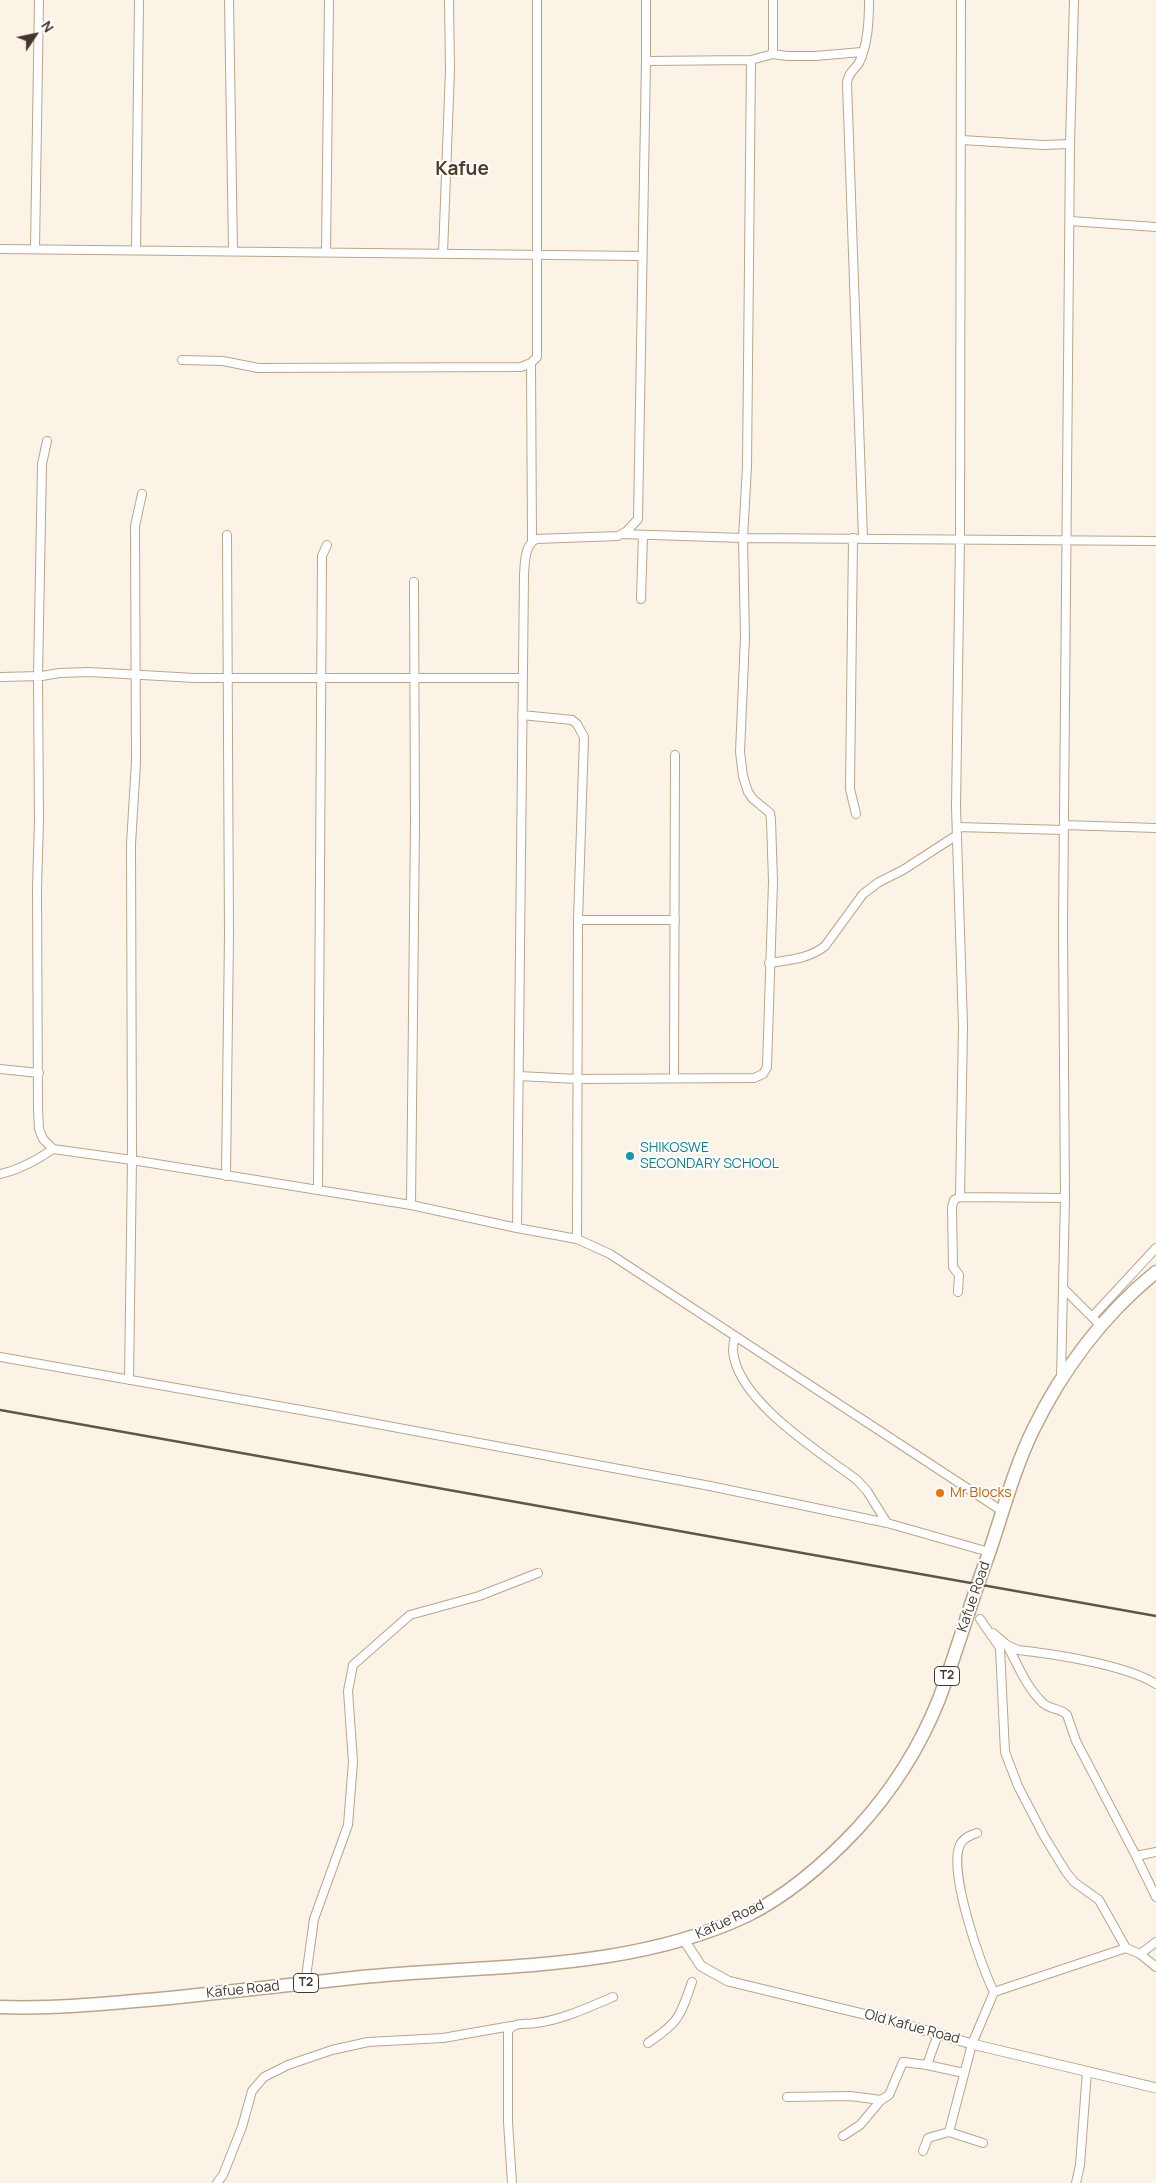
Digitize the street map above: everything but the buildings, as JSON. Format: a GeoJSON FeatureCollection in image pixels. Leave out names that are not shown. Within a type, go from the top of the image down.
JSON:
{"type":"FeatureCollection","features":[{"type":"Feature","properties":{"kind":"highway","name":"Kafue Road"},"geometry":{"type":"LineString","coordinates":[[0,2007],[63,2007],[393,1974],[593,1959],[645,1950],[684,1940],[751,1914],[823,1862],[866,1819],[902,1770],[928,1724],[941,1692],[976,1584],[1034,1429],[1097,1321],[1156,1272]]}},
{"type":"Feature","properties":{"kind":"street"},"geometry":{"type":"LineString","coordinates":[[35,249],[39,0]]}},
{"type":"Feature","properties":{"kind":"street"},"geometry":{"type":"LineString","coordinates":[[136,250],[139,0]]}},
{"type":"Feature","properties":{"kind":"street"},"geometry":{"type":"LineString","coordinates":[[229,0],[234,251]]}},
{"type":"Feature","properties":{"kind":"street"},"geometry":{"type":"LineString","coordinates":[[326,252],[330,0]]}},
{"type":"Feature","properties":{"kind":"street"},"geometry":{"type":"LineString","coordinates":[[443,253],[450,70],[449,0]]}},
{"type":"Feature","properties":{"kind":"street"},"geometry":{"type":"LineString","coordinates":[[182,360],[223,361],[258,368],[303,369],[521,367],[531,363],[537,357],[537,0]]}},
{"type":"Feature","properties":{"kind":"street"},"geometry":{"type":"LineString","coordinates":[[622,534],[633,527],[638,519],[646,0]]}},
{"type":"Feature","properties":{"kind":"street"},"geometry":{"type":"LineString","coordinates":[[773,0],[773,54]]}},
{"type":"Feature","properties":{"kind":"street"},"geometry":{"type":"LineString","coordinates":[[863,538],[847,83],[850,72],[858,64],[862,52],[869,25],[869,0]]}},
{"type":"Feature","properties":{"kind":"street"},"geometry":{"type":"LineString","coordinates":[[960,0],[962,140],[957,831],[964,1026],[960,1198]]}},
{"type":"Feature","properties":{"kind":"street"},"geometry":{"type":"LineString","coordinates":[[1061,1382],[1065,1198],[1064,828],[1070,144],[1074,0]]}},
{"type":"Feature","properties":{"kind":"street"},"geometry":{"type":"LineString","coordinates":[[646,61],[750,60],[773,54],[815,56],[862,52]]}},
{"type":"Feature","properties":{"kind":"street"},"geometry":{"type":"LineString","coordinates":[[519,1076],[577,1079],[754,1078],[763,1074],[767,1066],[773,882],[771,820],[770,813],[753,799],[748,792],[743,776],[740,752],[745,654],[743,538],[747,466],[750,60]]}},
{"type":"Feature","properties":{"kind":"street"},"geometry":{"type":"LineString","coordinates":[[962,140],[1043,145],[1070,144]]}},
{"type":"Feature","properties":{"kind":"street"},"geometry":{"type":"LineString","coordinates":[[1070,221],[1156,226]]}},
{"type":"Feature","properties":{"kind":"street"},"geometry":{"type":"LineString","coordinates":[[0,249],[642,256]]}},
{"type":"Feature","properties":{"kind":"street"},"geometry":{"type":"LineString","coordinates":[[517,1228],[522,609],[527,551],[532,541],[531,363]]}},
{"type":"Feature","properties":{"kind":"street"},"geometry":{"type":"LineString","coordinates":[[47,441],[42,464],[38,676],[39,1129],[43,1139],[53,1150]]}},
{"type":"Feature","properties":{"kind":"street"},"geometry":{"type":"LineString","coordinates":[[129,1380],[132,1160],[131,844],[135,793],[135,526],[142,494]]}},
{"type":"Feature","properties":{"kind":"street"},"geometry":{"type":"LineString","coordinates":[[532,541],[542,537],[613,536],[622,534],[743,538],[1156,541]]}},
{"type":"Feature","properties":{"kind":"street"},"geometry":{"type":"LineString","coordinates":[[226,1176],[228,935],[227,535]]}},
{"type":"Feature","properties":{"kind":"street"},"geometry":{"type":"LineString","coordinates":[[641,599],[643,535]]}},
{"type":"Feature","properties":{"kind":"street"},"geometry":{"type":"LineString","coordinates":[[853,538],[850,789],[856,814]]}},
{"type":"Feature","properties":{"kind":"street"},"geometry":{"type":"LineString","coordinates":[[318,1190],[320,677],[322,556],[327,545]]}},
{"type":"Feature","properties":{"kind":"street"},"geometry":{"type":"LineString","coordinates":[[411,1206],[414,582]]}},
{"type":"Feature","properties":{"kind":"street"},"geometry":{"type":"LineString","coordinates":[[0,677],[89,672],[135,675],[415,680],[521,678]]}},
{"type":"Feature","properties":{"kind":"street"},"geometry":{"type":"LineString","coordinates":[[522,715],[572,720],[577,724],[584,737],[578,920],[577,1239]]}},
{"type":"Feature","properties":{"kind":"street"},"geometry":{"type":"LineString","coordinates":[[674,1078],[675,756]]}},
{"type":"Feature","properties":{"kind":"street"},"geometry":{"type":"LineString","coordinates":[[769,963],[798,958],[817,952],[830,939],[863,894],[957,831],[1156,828]]}},
{"type":"Feature","properties":{"kind":"street"},"geometry":{"type":"LineString","coordinates":[[578,920],[674,920]]}},
{"type":"Feature","properties":{"kind":"street"},"geometry":{"type":"LineString","coordinates":[[0,1069],[39,1073]]}},
{"type":"Feature","properties":{"kind":"street"},"geometry":{"type":"LineString","coordinates":[[0,1174],[35,1161],[53,1150],[132,1160],[318,1190],[411,1206],[577,1239],[610,1254],[1002,1511]]}},
{"type":"Feature","properties":{"kind":"street"},"geometry":{"type":"LineString","coordinates":[[958,1292],[959,1275],[953,1267],[952,1207],[954,1200],[960,1198],[1065,1198]]}},
{"type":"Feature","properties":{"kind":"street"},"geometry":{"type":"LineString","coordinates":[[1064,1290],[1097,1321],[1156,1248]]}},
{"type":"Feature","properties":{"kind":"street"},"geometry":{"type":"LineString","coordinates":[[735,1336],[733,1351],[735,1361],[745,1383],[753,1394],[786,1426],[857,1480],[867,1491],[887,1524]]}},
{"type":"Feature","properties":{"kind":"street"},"geometry":{"type":"LineString","coordinates":[[0,1357],[710,1486],[887,1524],[989,1552]]}},
{"type":"Feature","properties":{"kind":"street"},"geometry":{"type":"LineString","coordinates":[[305,1984],[314,1919],[348,1825],[353,1762],[348,1691],[353,1665],[410,1615],[480,1596],[538,1573]]}},
{"type":"Feature","properties":{"kind":"street"},"geometry":{"type":"LineString","coordinates":[[970,1607],[1000,1648],[1004,1752],[1008,1766],[1044,1836],[1074,1882],[1099,1900],[1126,1948],[1140,1954],[1156,1967]]}},
{"type":"Feature","properties":{"kind":"street"},"geometry":{"type":"LineString","coordinates":[[980,1619],[1007,1645],[1029,1688],[1048,1707],[1065,1712],[1067,1715],[1076,1741],[1156,1897]]}},
{"type":"Feature","properties":{"kind":"street"},"geometry":{"type":"LineString","coordinates":[[1007,1645],[1018,1650],[1101,1665],[1137,1674],[1156,1684]]}},
{"type":"Feature","properties":{"kind":"street"},"geometry":{"type":"LineString","coordinates":[[949,2132],[972,2044],[994,1992],[970,1928],[957,1867],[957,1855],[960,1844],[966,1837],[977,1833]]}},
{"type":"Feature","properties":{"kind":"street"},"geometry":{"type":"LineString","coordinates":[[1136,1856],[1156,1852]]}},
{"type":"Feature","properties":{"kind":"street","name":"Old Kafue Road"},"geometry":{"type":"LineString","coordinates":[[684,1940],[701,1966],[728,1981],[972,2044],[1156,2088]]}},
{"type":"Feature","properties":{"kind":"street"},"geometry":{"type":"LineString","coordinates":[[1140,1954],[1156,1942]]}},
{"type":"Feature","properties":{"kind":"street"},"geometry":{"type":"LineString","coordinates":[[994,1992],[1126,1948]]}},
{"type":"Feature","properties":{"kind":"street"},"geometry":{"type":"LineString","coordinates":[[648,2043],[663,2033],[679,2018],[692,1982]]}},
{"type":"Feature","properties":{"kind":"street"},"geometry":{"type":"LineString","coordinates":[[217,2183],[224,2175],[242,2127],[252,2091],[264,2077],[288,2065],[332,2050],[359,2044],[444,2038],[555,2019],[614,1997]]}},
{"type":"Feature","properties":{"kind":"street"},"geometry":{"type":"LineString","coordinates":[[511,2026],[508,2031],[507,2043],[508,2122],[512,2183]]}},
{"type":"Feature","properties":{"kind":"street"},"geometry":{"type":"LineString","coordinates":[[927,2065],[938,2034]]}},
{"type":"Feature","properties":{"kind":"street"},"geometry":{"type":"LineString","coordinates":[[843,2136],[867,2119],[881,2100],[890,2095],[903,2062],[964,2073]]}},
{"type":"Feature","properties":{"kind":"street"},"geometry":{"type":"LineString","coordinates":[[1076,2183],[1080,2165],[1087,2071]]}},
{"type":"Feature","properties":{"kind":"street"},"geometry":{"type":"LineString","coordinates":[[788,2097],[850,2096],[881,2100]]}},
{"type":"Feature","properties":{"kind":"street"},"geometry":{"type":"LineString","coordinates":[[923,2151],[928,2138],[949,2132],[983,2143]]}},
{"type":"Feature","properties":{"kind":"railway"},"geometry":{"type":"LineString","coordinates":[[0,1410],[1156,1616]]}},
{"type":"Feature","properties":{"kind":"place","name":"SHIKOSWE SECONDARY SCHOOL"},"geometry":{"type":"Point","coordinates":[630,1156]}},
{"type":"Feature","properties":{"kind":"place","name":"Mr Blocks"},"geometry":{"type":"Point","coordinates":[940,1493]}},
{"type":"Feature","properties":{"kind":"district","name":"Kafue"},"geometry":{"type":"Point","coordinates":[462,170]}}]}
